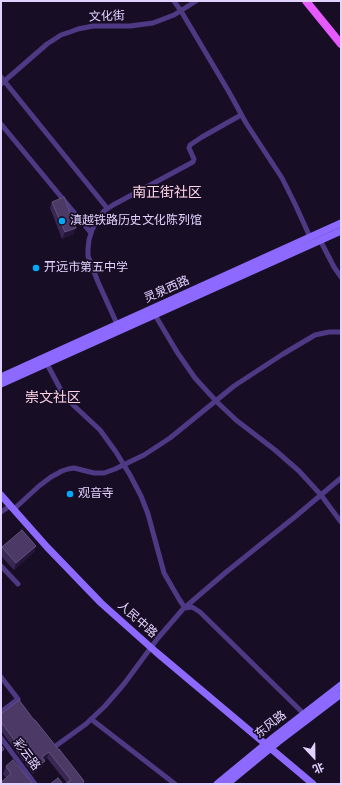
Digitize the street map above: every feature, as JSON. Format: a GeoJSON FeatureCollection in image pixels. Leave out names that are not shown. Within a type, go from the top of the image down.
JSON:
{"type":"FeatureCollection","features":[{"type":"Feature","properties":{"kind":"main road"},"geometry":{"type":"LineString","coordinates":[[306,1],[341,44]]}},
{"type":"Feature","properties":{"kind":"main road","name":"灵泉西路"},"geometry":{"type":"LineString","coordinates":[[1,377],[341,223]]}},
{"type":"Feature","properties":{"kind":"main road","name":"灵泉西路"},"geometry":{"type":"LineString","coordinates":[[1,384],[341,231]]}},
{"type":"Feature","properties":{"kind":"main road","name":"人民中路"},"geometry":{"type":"LineString","coordinates":[[1,495],[51,552],[89,591],[151,648],[267,747],[313,784]]}},
{"type":"Feature","properties":{"kind":"main road","name":"东风路"},"geometry":{"type":"LineString","coordinates":[[227,784],[304,714],[341,685]]}},
{"type":"Feature","properties":{"kind":"main road","name":"东风路"},"geometry":{"type":"LineString","coordinates":[[217,784],[341,694]]}},
{"type":"Feature","properties":{"kind":"street"},"geometry":{"type":"LineString","coordinates":[[174,1],[242,115],[282,178],[310,237]]}},
{"type":"Feature","properties":{"kind":"street","name":"文化街"},"geometry":{"type":"LineString","coordinates":[[2,81],[47,44],[70,32],[93,26],[145,25],[161,21],[174,15],[196,1]]}},
{"type":"Feature","properties":{"kind":"street"},"geometry":{"type":"LineString","coordinates":[[2,81],[108,208]]}},
{"type":"Feature","properties":{"kind":"street"},"geometry":{"type":"LineString","coordinates":[[117,324],[88,256],[88,244],[94,226],[100,216],[108,208],[193,162],[194,158],[189,148],[190,145],[242,115]]}},
{"type":"Feature","properties":{"kind":"street"},"geometry":{"type":"LineString","coordinates":[[1,124],[91,233]]}},
{"type":"Feature","properties":{"kind":"street"},"geometry":{"type":"LineString","coordinates":[[320,240],[341,277]]}},
{"type":"Feature","properties":{"kind":"street"},"geometry":{"type":"LineString","coordinates":[[155,315],[186,366],[216,401],[236,420],[288,461],[307,479],[341,522]]}},
{"type":"Feature","properties":{"kind":"street"},"geometry":{"type":"LineString","coordinates":[[1,512],[12,508],[51,477],[62,471],[74,468],[94,473],[104,473],[144,455],[156,448],[257,371],[310,338],[320,334],[341,332]]}},
{"type":"Feature","properties":{"kind":"street"},"geometry":{"type":"LineString","coordinates":[[47,364],[62,392],[70,402],[100,430],[124,465],[141,496],[148,514],[164,573],[173,590],[186,608]]}},
{"type":"Feature","properties":{"kind":"street"},"geometry":{"type":"LineString","coordinates":[[57,745],[91,719],[105,706],[124,684],[166,628],[186,608],[225,573],[341,478]]}},
{"type":"Feature","properties":{"kind":"street"},"geometry":{"type":"LineString","coordinates":[[1,566],[18,584]]}},
{"type":"Feature","properties":{"kind":"street"},"geometry":{"type":"LineString","coordinates":[[186,608],[192,607],[200,612],[304,714]]}},
{"type":"Feature","properties":{"kind":"street"},"geometry":{"type":"LineString","coordinates":[[1,677],[18,699],[1,712]]}},
{"type":"Feature","properties":{"kind":"street"},"geometry":{"type":"LineString","coordinates":[[91,719],[175,784]]}},
{"type":"Feature","properties":{"kind":"street","name":"彩云路"},"geometry":{"type":"LineString","coordinates":[[1,738],[35,784]]}},
{"type":"Feature","properties":{"kind":"building"},"geometry":{"type":"Polygon","coordinates":[[[64,197],[76,228],[65,232],[52,202],[64,197]]]}},
{"type":"Feature","properties":{"kind":"building"},"geometry":{"type":"Polygon","coordinates":[[[22,530],[36,546],[16,563],[2,547],[22,530]]]}},
{"type":"Feature","properties":{"kind":"building"},"geometry":{"type":"Polygon","coordinates":[[[19,700],[84,781],[84,784],[65,784],[71,780],[49,752],[42,757],[45,761],[35,768],[1,722],[1,714],[19,700]]]}},
{"type":"Feature","properties":{"kind":"building"},"geometry":{"type":"Polygon","coordinates":[[[1,745],[4,749],[1,752],[1,745]]]}},
{"type":"Feature","properties":{"kind":"building"},"geometry":{"type":"Polygon","coordinates":[[[13,760],[33,784],[1,784],[1,782],[11,774],[6,766],[13,760]]]}},
{"type":"Feature","properties":{"kind":"building"},"geometry":{"type":"Polygon","coordinates":[[[58,778],[63,784],[50,784],[58,778]]]}},
{"type":"Feature","properties":{"kind":"place","name":"滇越铁路历史文化陈列馆"},"geometry":{"type":"Point","coordinates":[62,221]}},
{"type":"Feature","properties":{"kind":"place","name":"开远市第五中学"},"geometry":{"type":"Point","coordinates":[36,268]}},
{"type":"Feature","properties":{"kind":"place","name":"观音寺"},"geometry":{"type":"Point","coordinates":[70,494]}},
{"type":"Feature","properties":{"kind":"district","name":"南正街社区"},"geometry":{"type":"Point","coordinates":[167,193]}},
{"type":"Feature","properties":{"kind":"district","name":"崇文社区"},"geometry":{"type":"Point","coordinates":[53,398]}}]}
